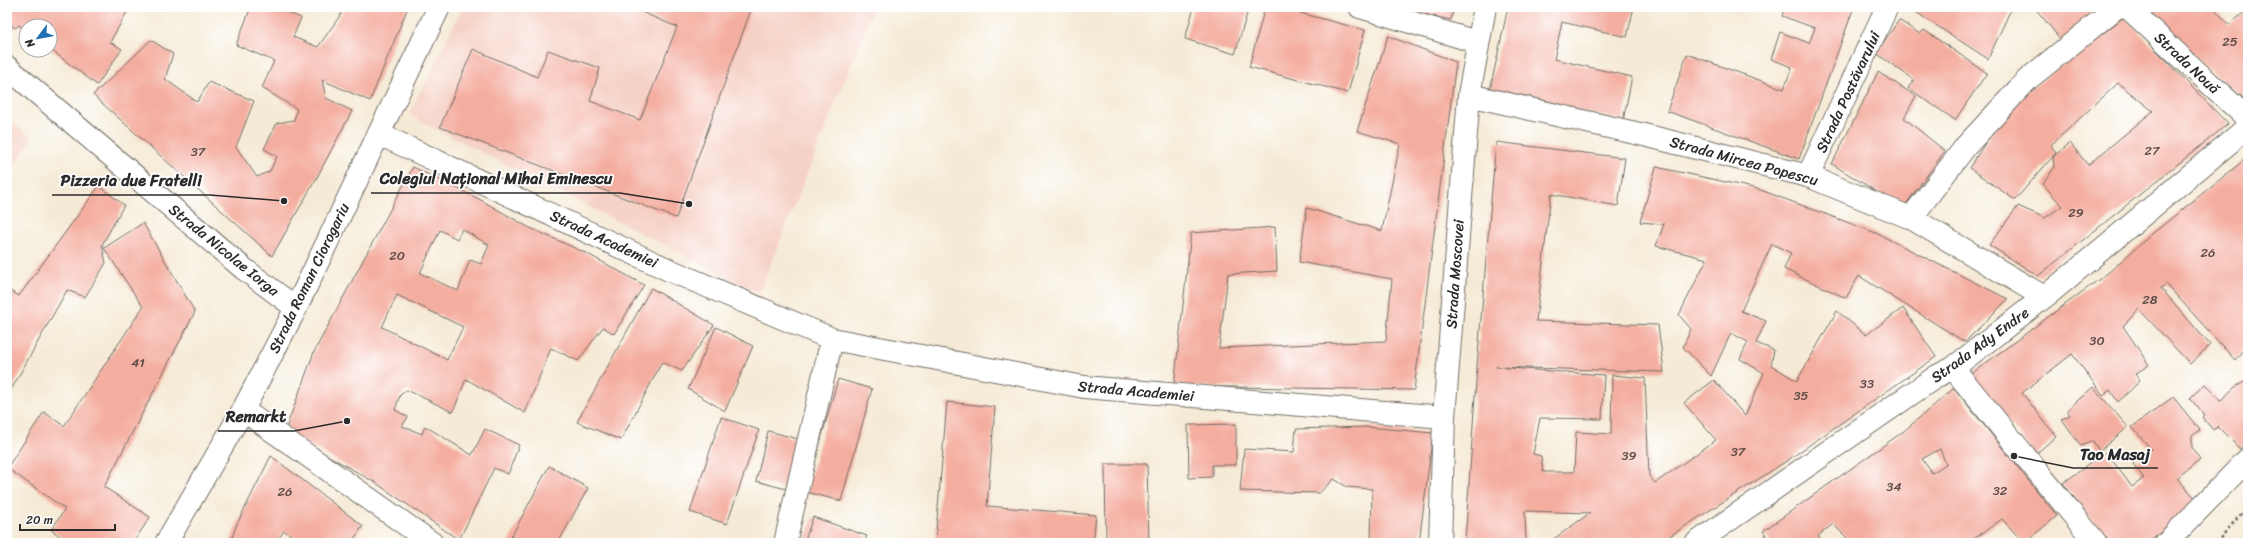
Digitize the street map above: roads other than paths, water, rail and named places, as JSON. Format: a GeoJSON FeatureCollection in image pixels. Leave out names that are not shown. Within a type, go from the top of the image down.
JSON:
{"type":"FeatureCollection","features":[{"type":"Feature","properties":{"kind":"street","name":"Strada Roman Ciorogariu"},"geometry":{"type":"LineString","coordinates":[[166,543],[243,410],[296,308],[439,7]]}},
{"type":"Feature","properties":{"kind":"street"},"geometry":{"type":"LineString","coordinates":[[1360,7],[1477,42]]}},
{"type":"Feature","properties":{"kind":"street","name":"Strada Moscovei"},"geometry":{"type":"LineString","coordinates":[[1440,543],[1444,417],[1469,95],[1477,42],[1485,7]]}},
{"type":"Feature","properties":{"kind":"street","name":"Strada Postăvarului"},"geometry":{"type":"LineString","coordinates":[[1808,176],[1887,7]]}},
{"type":"Feature","properties":{"kind":"street"},"geometry":{"type":"LineString","coordinates":[[1911,218],[1966,146],[2027,80],[2117,7]]}},
{"type":"Feature","properties":{"kind":"street","name":"Strada Nouă"},"geometry":{"type":"LineString","coordinates":[[2127,7],[2248,119]]}},
{"type":"Feature","properties":{"kind":"street","name":"Strada Nicolae Iorga"},"geometry":{"type":"LineString","coordinates":[[7,67],[238,264],[296,308]]}},
{"type":"Feature","properties":{"kind":"street","name":"Strada Mircea Popescu"},"geometry":{"type":"LineString","coordinates":[[1469,95],[1644,135],[1808,176],[1911,218],[2044,297]]}},
{"type":"Feature","properties":{"kind":"street","name":"Strada Ady Endre"},"geometry":{"type":"LineString","coordinates":[[1696,543],[1937,376],[1953,368],[2044,297],[2248,127]]}},
{"type":"Feature","properties":{"kind":"street","name":"Strada Academiei"},"geometry":{"type":"LineString","coordinates":[[379,134],[670,270],[832,340],[1084,387],[1444,417]]}},
{"type":"Feature","properties":{"kind":"street"},"geometry":{"type":"LineString","coordinates":[[785,543],[832,340]]}},
{"type":"Feature","properties":{"kind":"street"},"geometry":{"type":"LineString","coordinates":[[1953,368],[2096,543]]}},
{"type":"Feature","properties":{"kind":"street"},"geometry":{"type":"LineString","coordinates":[[243,410],[432,543]]}},
{"type":"Feature","properties":{"kind":"street"},"geometry":{"type":"LineString","coordinates":[[2166,543],[2248,459]]}},
{"type":"Feature","properties":{"kind":"place","name":"Pizzeria due Fratelli"},"geometry":{"type":"Point","coordinates":[284,201]}},
{"type":"Feature","properties":{"kind":"place","name":"Colegiul Național Mihai Eminescu"},"geometry":{"type":"Point","coordinates":[689,204]}},
{"type":"Feature","properties":{"kind":"place","name":"Remarkt"},"geometry":{"type":"Point","coordinates":[347,421]}},
{"type":"Feature","properties":{"kind":"place","name":"Tao Masaj"},"geometry":{"type":"Point","coordinates":[2014,456]}}]}
